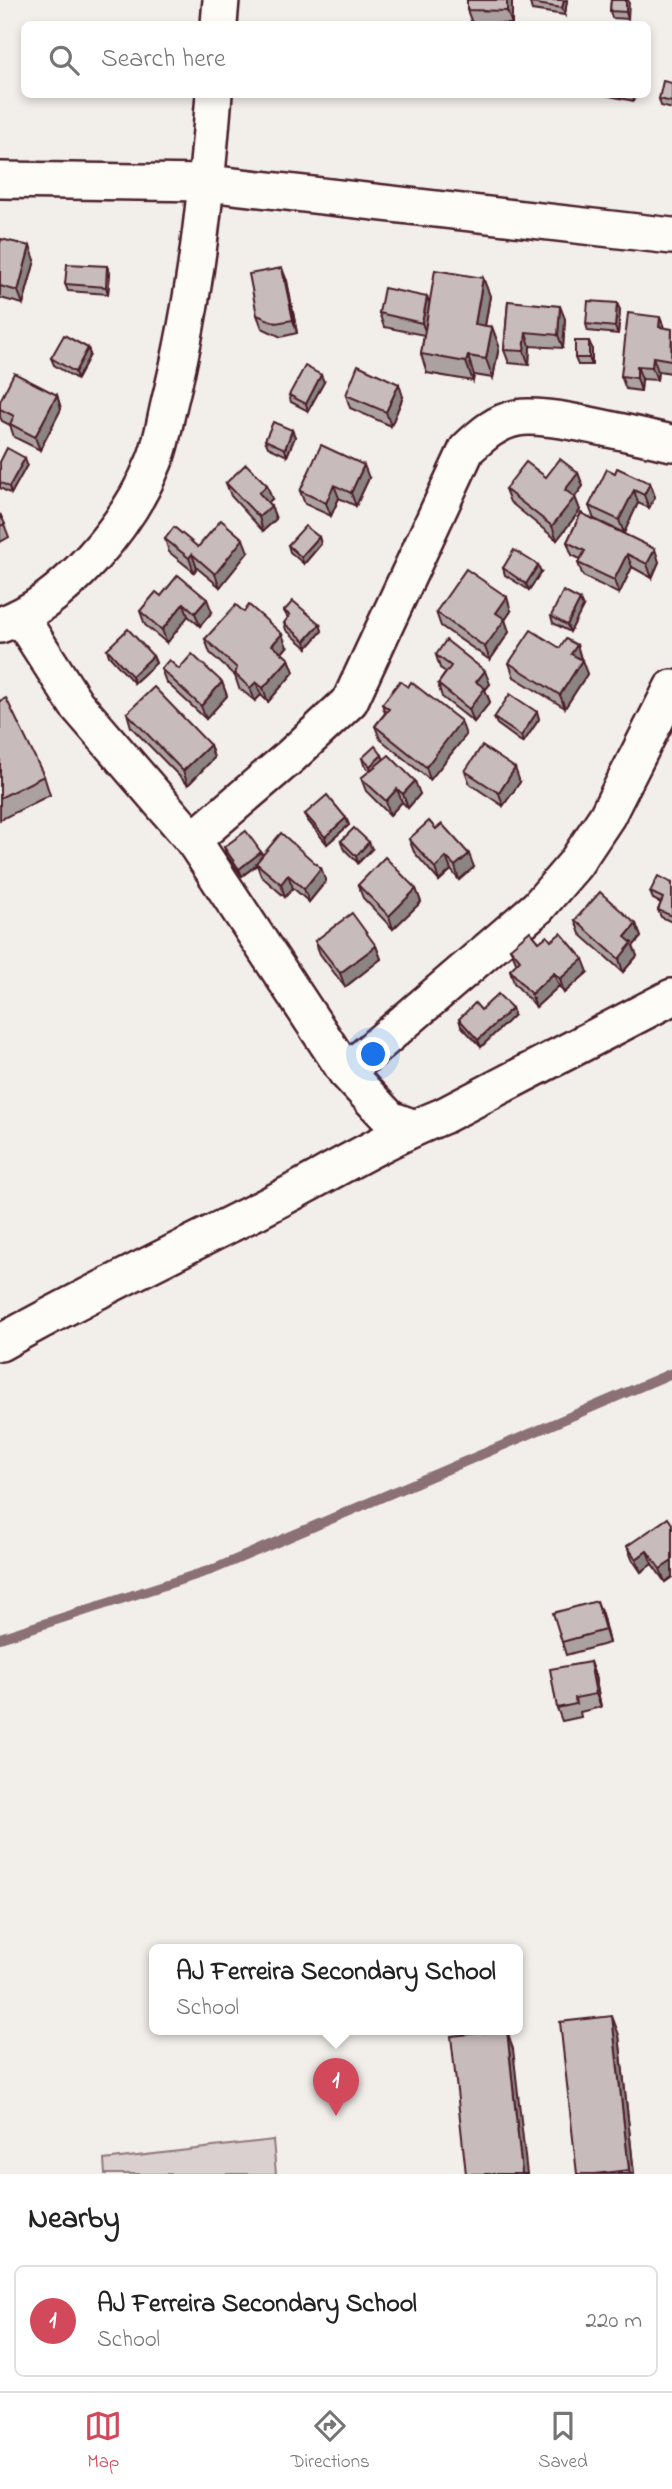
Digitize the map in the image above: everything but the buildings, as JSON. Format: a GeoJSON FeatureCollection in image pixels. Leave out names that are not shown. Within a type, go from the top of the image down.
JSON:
{"type":"FeatureCollection","features":[{"type":"Feature","properties":{"kind":"street"},"geometry":{"type":"LineString","coordinates":[[219,21],[221,0]]}},
{"type":"Feature","properties":{"kind":"street"},"geometry":{"type":"LineString","coordinates":[[214,98],[207,183],[179,363],[154,462],[120,524],[95,554],[10,621],[76,704],[193,840],[346,1072],[390,1119],[412,1126]]}},
{"type":"Feature","properties":{"kind":"street"},"geometry":{"type":"LineString","coordinates":[[0,180],[207,183],[672,236]]}},
{"type":"Feature","properties":{"kind":"street"},"geometry":{"type":"LineString","coordinates":[[193,840],[350,701],[467,449],[487,430],[518,417],[564,421],[672,443]]}},
{"type":"Feature","properties":{"kind":"street"},"geometry":{"type":"LineString","coordinates":[[346,1072],[538,907],[575,864],[607,816],[672,688]]}},
{"type":"Feature","properties":{"kind":"street"},"geometry":{"type":"LineString","coordinates":[[0,1343],[79,1299],[260,1209],[412,1126],[443,1116],[672,997]]}},
{"type":"Feature","properties":{"kind":"shaded area"},"geometry":{"type":"Polygon","coordinates":[[[273,2140],[276,2174],[105,2174],[104,2160],[273,2140]]]}},
{"type":"Feature","properties":{"kind":"waterway"},"geometry":{"type":"LineString","coordinates":[[0,1638],[214,1569],[672,1373]]}},
{"type":"Feature","properties":{"kind":"place","name":"AJ Ferreira Secondary School"},"geometry":{"type":"Point","coordinates":[336,2116]}}]}
